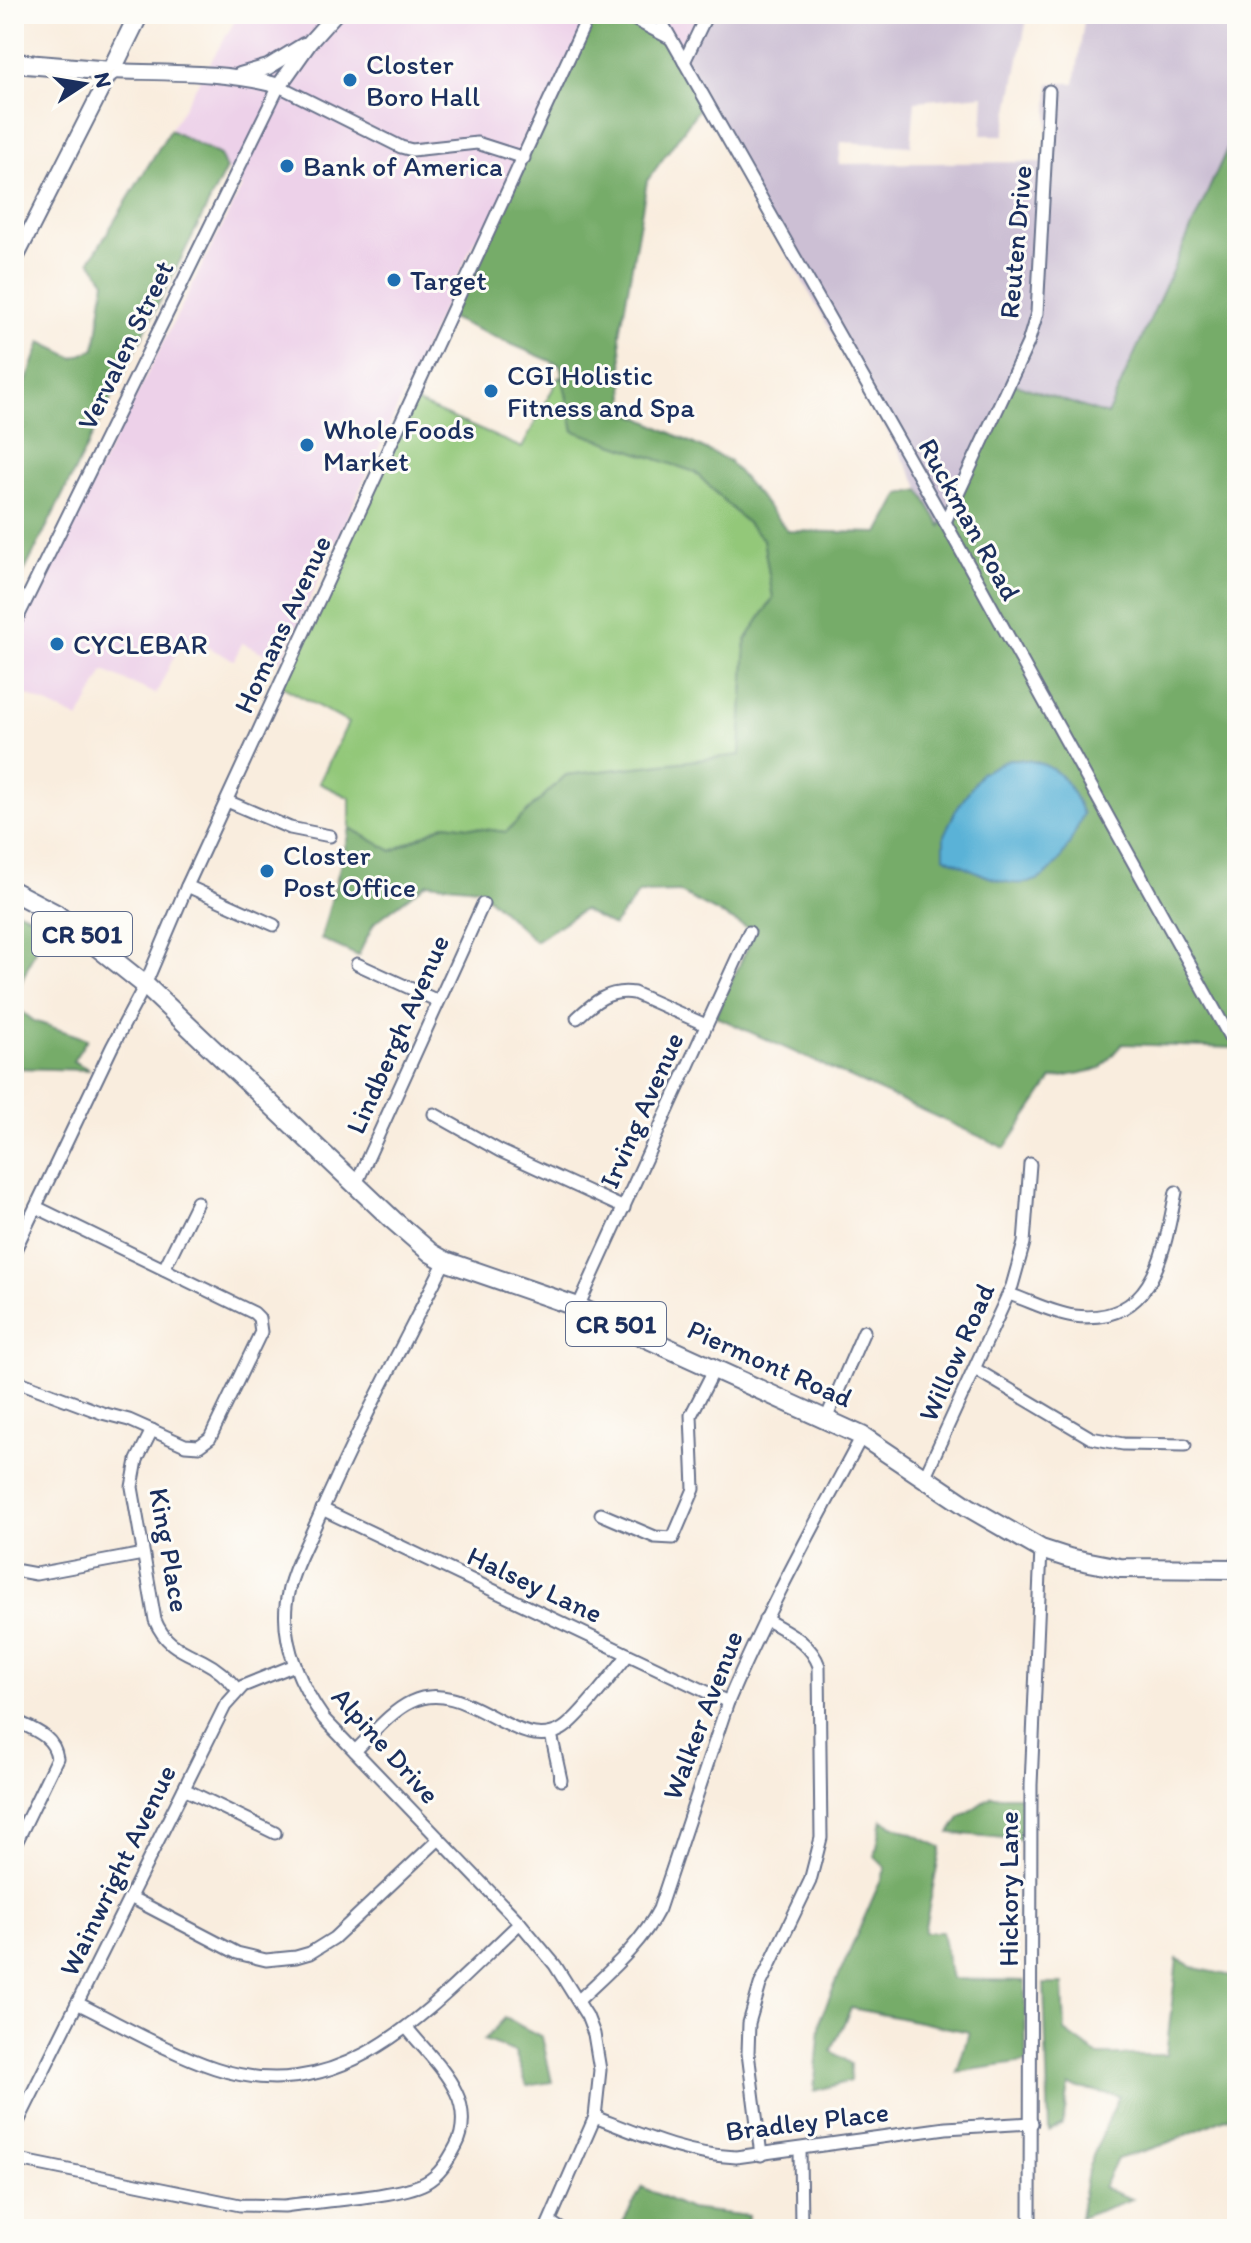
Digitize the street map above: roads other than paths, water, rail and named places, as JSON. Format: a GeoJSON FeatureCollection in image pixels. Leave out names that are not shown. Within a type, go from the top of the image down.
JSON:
{"type":"FeatureCollection","features":[{"type":"Feature","properties":{"kind":"main road"},"geometry":{"type":"LineString","coordinates":[[14,63],[111,71],[139,14]]}},
{"type":"Feature","properties":{"kind":"main road","name":"Piermont Road"},"geometry":{"type":"LineString","coordinates":[[14,892],[56,914],[145,985],[412,1238],[445,1261],[578,1307],[862,1436],[1003,1529],[1041,1549],[1120,1568],[1237,1569]]}},
{"type":"Feature","properties":{"kind":"street","name":"Homans Avenue"},"geometry":{"type":"LineString","coordinates":[[14,1252],[145,985],[187,886],[589,14]]}},
{"type":"Feature","properties":{"kind":"street"},"geometry":{"type":"LineString","coordinates":[[624,14],[671,39]]}},
{"type":"Feature","properties":{"kind":"street","name":"Ruckman Road"},"geometry":{"type":"LineString","coordinates":[[657,14],[945,522],[1237,1050]]}},
{"type":"Feature","properties":{"kind":"street"},"geometry":{"type":"LineString","coordinates":[[684,62],[707,14]]}},
{"type":"Feature","properties":{"kind":"street"},"geometry":{"type":"LineString","coordinates":[[279,86],[327,17]]}},
{"type":"Feature","properties":{"kind":"street"},"geometry":{"type":"LineString","coordinates":[[228,77],[268,67],[310,42]]}},
{"type":"Feature","properties":{"kind":"street"},"geometry":{"type":"LineString","coordinates":[[14,262],[111,71],[261,81],[279,86],[401,147],[412,150],[477,143],[524,158]]}},
{"type":"Feature","properties":{"kind":"street","name":"Vervalen Street"},"geometry":{"type":"LineString","coordinates":[[14,625],[279,86]]}},
{"type":"Feature","properties":{"kind":"street","name":"Reuten Drive"},"geometry":{"type":"LineString","coordinates":[[945,522],[1028,343],[1037,313],[1049,91]]}},
{"type":"Feature","properties":{"kind":"street"},"geometry":{"type":"LineString","coordinates":[[227,801],[290,828],[330,836]]}},
{"type":"Feature","properties":{"kind":"street"},"geometry":{"type":"LineString","coordinates":[[187,886],[274,925]]}},
{"type":"Feature","properties":{"kind":"street","name":"Lindbergh Avenue"},"geometry":{"type":"LineString","coordinates":[[356,1184],[483,904]]}},
{"type":"Feature","properties":{"kind":"street","name":"Irving Avenue"},"geometry":{"type":"LineString","coordinates":[[578,1307],[749,932]]}},
{"type":"Feature","properties":{"kind":"street"},"geometry":{"type":"LineString","coordinates":[[357,964],[438,1001]]}},
{"type":"Feature","properties":{"kind":"street"},"geometry":{"type":"LineString","coordinates":[[577,1018],[595,1002],[622,991],[634,993],[706,1025]]}},
{"type":"Feature","properties":{"kind":"street"},"geometry":{"type":"LineString","coordinates":[[434,1114],[500,1151],[624,1208]]}},
{"type":"Feature","properties":{"kind":"street","name":"Willow Road"},"geometry":{"type":"LineString","coordinates":[[924,1478],[1009,1294],[1024,1243],[1030,1164]]}},
{"type":"Feature","properties":{"kind":"street"},"geometry":{"type":"LineString","coordinates":[[1009,1294],[1074,1316],[1102,1315],[1131,1302],[1158,1269],[1176,1192]]}},
{"type":"Feature","properties":{"kind":"street"},"geometry":{"type":"LineString","coordinates":[[164,1269],[197,1202]]}},
{"type":"Feature","properties":{"kind":"street"},"geometry":{"type":"LineString","coordinates":[[14,1380],[185,1445],[199,1446],[210,1438],[261,1332],[259,1318],[254,1313],[36,1207]]}},
{"type":"Feature","properties":{"kind":"street","name":"Alpine Drive"},"geometry":{"type":"LineString","coordinates":[[445,1261],[322,1509],[291,1579],[287,1594],[287,1628],[295,1665],[324,1719],[520,1923],[579,2000],[594,2034],[598,2052],[599,2091],[595,2117],[548,2226]]}},
{"type":"Feature","properties":{"kind":"street"},"geometry":{"type":"LineString","coordinates":[[826,1419],[864,1331]]}},
{"type":"Feature","properties":{"kind":"street"},"geometry":{"type":"LineString","coordinates":[[975,1369],[1091,1438],[1123,1444],[1185,1445]]}},
{"type":"Feature","properties":{"kind":"street"},"geometry":{"type":"LineString","coordinates":[[601,1514],[655,1537],[673,1538],[694,1489],[691,1415],[714,1370]]}},
{"type":"Feature","properties":{"kind":"street","name":"King Place"},"geometry":{"type":"LineString","coordinates":[[152,1430],[137,1460],[132,1487],[155,1620],[166,1639],[184,1653],[217,1669],[238,1690]]}},
{"type":"Feature","properties":{"kind":"street","name":"Walker Avenue"},"geometry":{"type":"LineString","coordinates":[[579,2000],[633,1949],[659,1909],[728,1702],[765,1619],[862,1436]]}},
{"type":"Feature","properties":{"kind":"street","name":"Halsey Lane"},"geometry":{"type":"LineString","coordinates":[[322,1509],[728,1702]]}},
{"type":"Feature","properties":{"kind":"street","name":"Hickory Lane"},"geometry":{"type":"LineString","coordinates":[[1030,2229],[1031,1785],[1041,1549]]}},
{"type":"Feature","properties":{"kind":"street"},"geometry":{"type":"LineString","coordinates":[[14,1570],[36,1574],[143,1554]]}},
{"type":"Feature","properties":{"kind":"street"},"geometry":{"type":"LineString","coordinates":[[761,2155],[748,2053],[749,2023],[760,1985],[810,1881],[817,1860],[823,1819],[819,1666],[803,1641],[765,1619]]}},
{"type":"Feature","properties":{"kind":"street"},"geometry":{"type":"LineString","coordinates":[[355,1751],[400,1708],[432,1696],[455,1698],[528,1733],[551,1734],[566,1726],[628,1655]]}},
{"type":"Feature","properties":{"kind":"street"},"geometry":{"type":"LineString","coordinates":[[238,1690],[253,1680],[295,1665]]}},
{"type":"Feature","properties":{"kind":"street","name":"Wainwright Avenue"},"geometry":{"type":"LineString","coordinates":[[14,2130],[225,1706],[238,1690]]}},
{"type":"Feature","properties":{"kind":"street"},"geometry":{"type":"LineString","coordinates":[[14,1720],[48,1738],[57,1758],[14,1847]]}},
{"type":"Feature","properties":{"kind":"street"},"geometry":{"type":"LineString","coordinates":[[551,1734],[561,1780]]}},
{"type":"Feature","properties":{"kind":"street"},"geometry":{"type":"LineString","coordinates":[[184,1789],[275,1833]]}},
{"type":"Feature","properties":{"kind":"street"},"geometry":{"type":"LineString","coordinates":[[130,1897],[237,1953],[266,1960],[296,1957],[310,1953],[334,1938],[439,1839]]}},
{"type":"Feature","properties":{"kind":"street"},"geometry":{"type":"LineString","coordinates":[[77,2003],[217,2069],[257,2077],[298,2076],[335,2068],[377,2049],[407,2028],[520,1923]]}},
{"type":"Feature","properties":{"kind":"street"},"geometry":{"type":"LineString","coordinates":[[14,2159],[240,2205],[299,2204],[416,2187],[446,2164],[459,2142],[463,2118],[452,2084],[407,2028]]}},
{"type":"Feature","properties":{"kind":"street","name":"Bradley Place"},"geometry":{"type":"LineString","coordinates":[[595,2117],[694,2153],[736,2157],[946,2128],[1032,2123]]}},
{"type":"Feature","properties":{"kind":"street"},"geometry":{"type":"LineString","coordinates":[[800,2149],[801,2229]]}},
{"type":"Feature","properties":{"kind":"street"},"geometry":{"type":"LineString","coordinates":[[548,2226],[561,2229]]}},
{"type":"Feature","properties":{"kind":"water"},"geometry":{"type":"Polygon","coordinates":[[[1009,759],[1036,762],[1056,772],[1071,789],[1083,814],[1057,863],[1044,876],[1029,883],[993,879],[944,856],[944,835],[981,773],[1009,759]]]}},
{"type":"Feature","properties":{"kind":"place","name":"Closter Boro Hall"},"geometry":{"type":"Point","coordinates":[350,80]}},
{"type":"Feature","properties":{"kind":"place","name":"Bank of America"},"geometry":{"type":"Point","coordinates":[287,166]}},
{"type":"Feature","properties":{"kind":"place","name":"Target"},"geometry":{"type":"Point","coordinates":[394,280]}},
{"type":"Feature","properties":{"kind":"place","name":"CGI Holistic Fitness and Spa"},"geometry":{"type":"Point","coordinates":[491,391]}},
{"type":"Feature","properties":{"kind":"place","name":"Whole Foods Market"},"geometry":{"type":"Point","coordinates":[307,445]}},
{"type":"Feature","properties":{"kind":"place","name":"CYCLEBAR"},"geometry":{"type":"Point","coordinates":[57,644]}},
{"type":"Feature","properties":{"kind":"place","name":"Closter Post Office"},"geometry":{"type":"Point","coordinates":[267,871]}}]}
